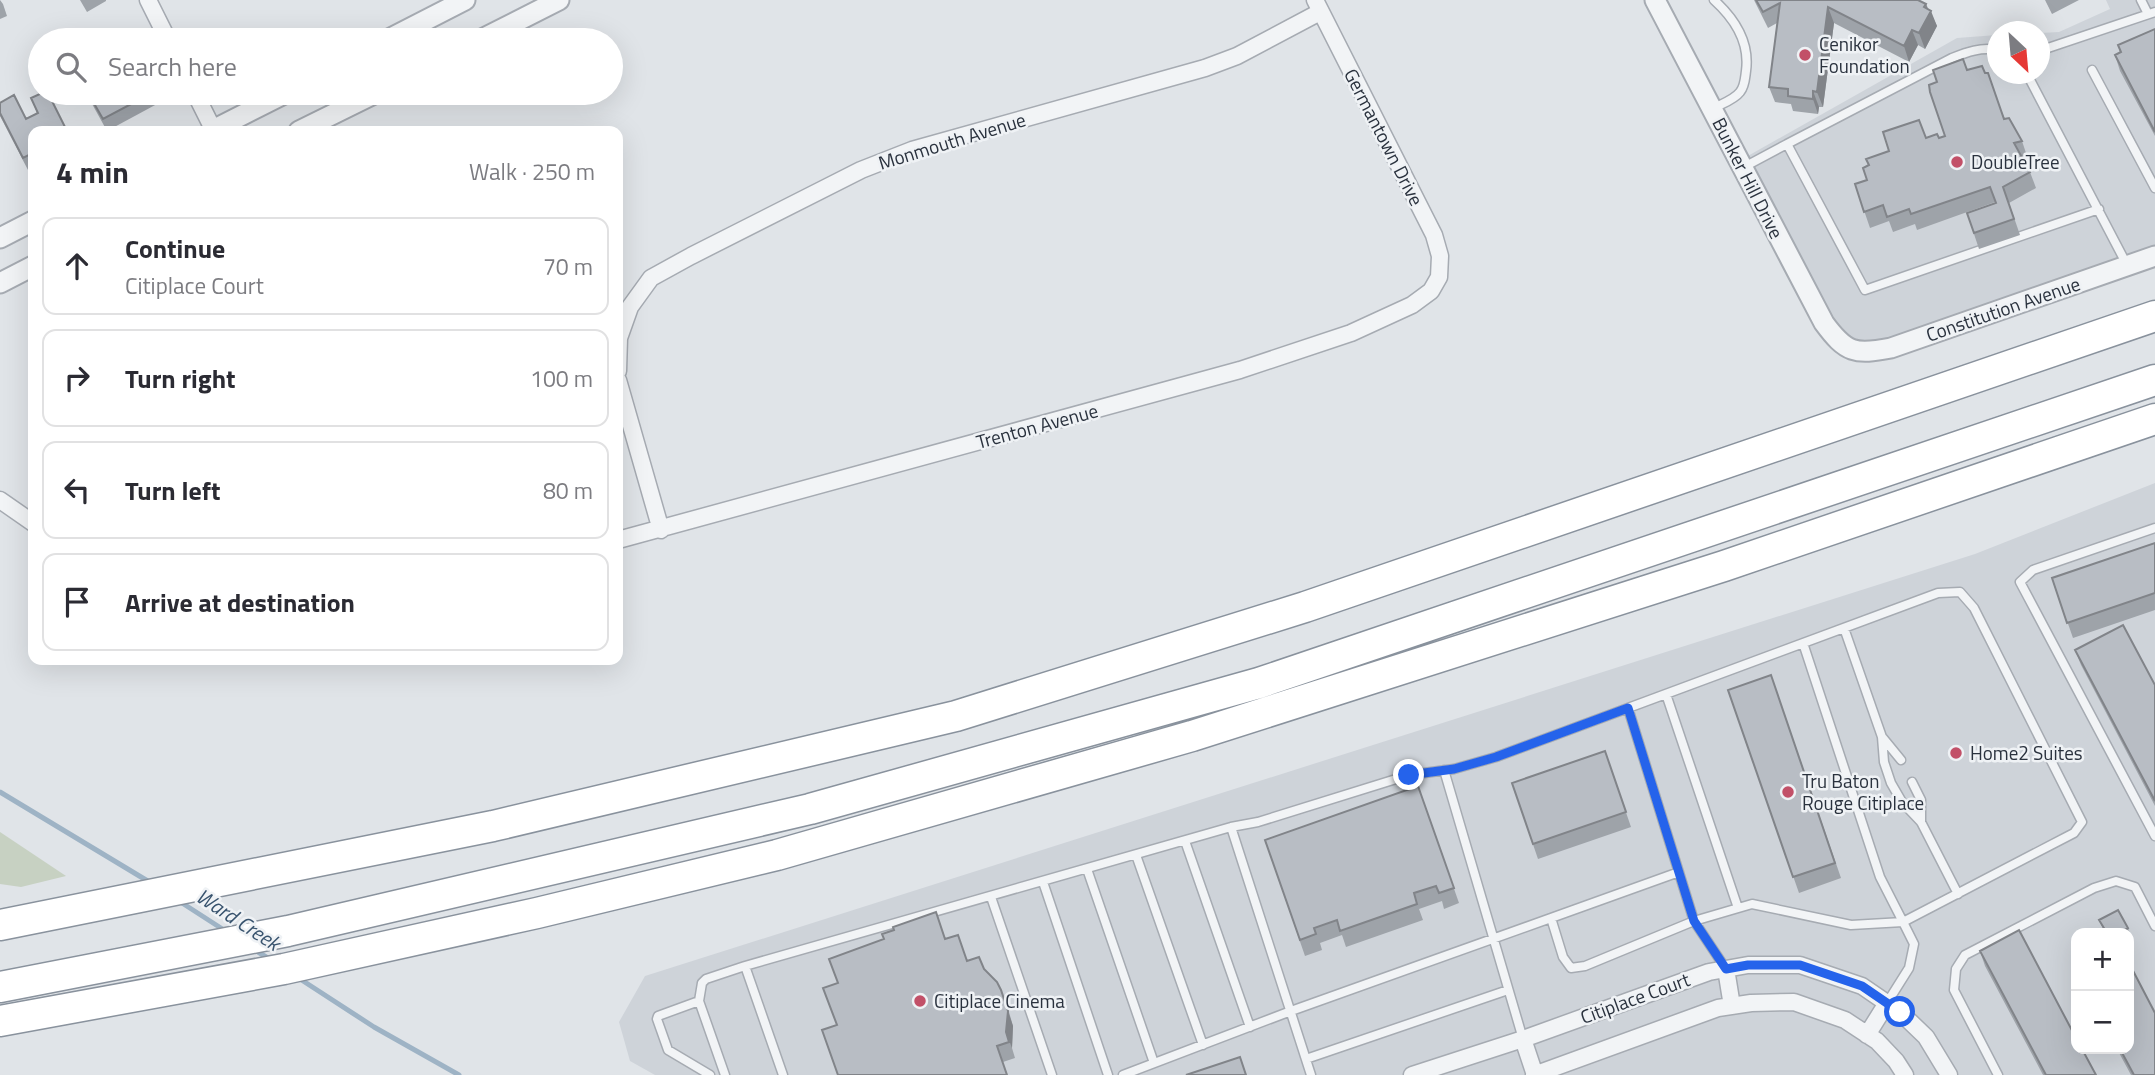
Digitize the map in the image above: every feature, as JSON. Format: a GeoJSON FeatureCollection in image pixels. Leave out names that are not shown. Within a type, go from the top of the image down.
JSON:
{"type":"FeatureCollection","features":[{"type":"Feature","properties":{"kind":"highway"},"geometry":{"type":"LineString","coordinates":[[0,925],[493,826],[956,716],[1318,602],[2155,316]]}},
{"type":"Feature","properties":{"kind":"highway"},"geometry":{"type":"LineString","coordinates":[[10,986],[302,928],[810,809],[1259,683],[2155,380]]}},
{"type":"Feature","properties":{"kind":"highway"},"geometry":{"type":"LineString","coordinates":[[0,1021],[284,969],[777,855],[1192,736],[1724,566],[2155,419]]}},
{"type":"Feature","properties":{"kind":"street"},"geometry":{"type":"LineString","coordinates":[[148,0],[163,28]]}},
{"type":"Feature","properties":{"kind":"street"},"geometry":{"type":"LineString","coordinates":[[410,28],[465,0]]}},
{"type":"Feature","properties":{"kind":"street"},"geometry":{"type":"LineString","coordinates":[[500,28],[538,5],[559,0]]}},
{"type":"Feature","properties":{"kind":"street","name":"Bunker Hill Drive"},"geometry":{"type":"LineString","coordinates":[[1655,0],[1824,323],[1836,339],[1850,349]]}},
{"type":"Feature","properties":{"kind":"street","name":"Germantown Drive"},"geometry":{"type":"LineString","coordinates":[[1318,6],[1434,235],[1440,256],[1440,277]]}},
{"type":"Feature","properties":{"kind":"street","name":"Monmouth Avenue"},"geometry":{"type":"LineString","coordinates":[[623,327],[630,307],[651,278],[861,170],[912,150],[1237,57],[1318,6]]}},
{"type":"Feature","properties":{"kind":"street"},"geometry":{"type":"LineString","coordinates":[[201,105],[211,126]]}},
{"type":"Feature","properties":{"kind":"street"},"geometry":{"type":"LineString","coordinates":[[223,126],[263,105]]}},
{"type":"Feature","properties":{"kind":"street"},"geometry":{"type":"LineString","coordinates":[[309,126],[352,105]]}},
{"type":"Feature","properties":{"kind":"street"},"geometry":{"type":"LineString","coordinates":[[0,238],[28,224]]}},
{"type":"Feature","properties":{"kind":"street","name":"Constitution Avenue"},"geometry":{"type":"LineString","coordinates":[[1850,349],[1867,353],[1891,348],[2155,256]]}},
{"type":"Feature","properties":{"kind":"street"},"geometry":{"type":"LineString","coordinates":[[0,283],[28,269]]}},
{"type":"Feature","properties":{"kind":"street","name":"Trenton Avenue"},"geometry":{"type":"LineString","coordinates":[[623,539],[1240,370],[1351,333],[1412,306],[1431,291],[1440,277]]}},
{"type":"Feature","properties":{"kind":"street"},"geometry":{"type":"LineString","coordinates":[[623,397],[661,530]]}},
{"type":"Feature","properties":{"kind":"street"},"geometry":{"type":"LineString","coordinates":[[0,500],[28,520]]}},
{"type":"Feature","properties":{"kind":"street","name":"Citiplace Court"},"geometry":{"type":"LineString","coordinates":[[1412,1075],[1523,1040],[1709,972],[1748,965],[1800,965],[1862,986],[1900,1012],[1926,1038],[1948,1075]]}},
{"type":"Feature","properties":{"kind":"street"},"geometry":{"type":"LineString","coordinates":[[1726,969],[1732,1006]]}},
{"type":"Feature","properties":{"kind":"street","name":"Citiplace Court"},"geometry":{"type":"LineString","coordinates":[[1534,1075],[1718,1008],[1751,1003],[1794,1002],[1845,1020],[1877,1041],[1896,1060],[1905,1075]]}},
{"type":"Feature","properties":{"kind":"street"},"geometry":{"type":"LineString","coordinates":[[1867,1035],[1887,1003]]}},
{"type":"Feature","properties":{"kind":"street"},"geometry":{"type":"LineString","coordinates":[[1523,1040],[1534,1075]]}},
{"type":"Feature","properties":{"kind":"lane"},"geometry":{"type":"LineString","coordinates":[[1712,109],[1741,92],[1747,66],[1744,40],[1737,25],[1714,0]]}},
{"type":"Feature","properties":{"kind":"lane"},"geometry":{"type":"LineString","coordinates":[[2050,47],[2151,13],[2141,0]]}},
{"type":"Feature","properties":{"kind":"lane"},"geometry":{"type":"LineString","coordinates":[[1743,168],[1952,58],[1970,51],[1987,49]]}},
{"type":"Feature","properties":{"kind":"lane"},"geometry":{"type":"LineString","coordinates":[[2092,70],[2155,188]]}},
{"type":"Feature","properties":{"kind":"lane"},"geometry":{"type":"LineString","coordinates":[[2032,84],[2127,265]]}},
{"type":"Feature","properties":{"kind":"lane"},"geometry":{"type":"LineString","coordinates":[[1787,144],[1865,290],[2099,209]]}},
{"type":"Feature","properties":{"kind":"lane"},"geometry":{"type":"LineString","coordinates":[[2155,528],[2033,570],[2020,582],[2155,836]]}},
{"type":"Feature","properties":{"kind":"lane"},"geometry":{"type":"LineString","coordinates":[[724,1075],[699,1001],[702,983],[706,979],[1258,822],[1409,775],[1444,770],[1496,757],[1938,593],[1960,592],[1974,608],[2082,822],[2074,833],[1903,922],[1851,925],[1752,904],[1694,921],[1585,966],[1571,968],[1563,957],[1551,918]]}},
{"type":"Feature","properties":{"kind":"lane"},"geometry":{"type":"LineString","coordinates":[[1844,628],[1882,737],[1884,762],[1891,783],[1902,802],[1920,822],[1958,894]]}},
{"type":"Feature","properties":{"kind":"lane"},"geometry":{"type":"LineString","coordinates":[[1803,643],[1880,877],[1914,944],[1909,968],[1887,1003]]}},
{"type":"Feature","properties":{"kind":"lane"},"geometry":{"type":"LineString","coordinates":[[1665,694],[1738,908]]}},
{"type":"Feature","properties":{"kind":"lane"},"geometry":{"type":"LineString","coordinates":[[1628,708],[1694,921],[1726,969]]}},
{"type":"Feature","properties":{"kind":"lane"},"geometry":{"type":"LineString","coordinates":[[1882,737],[1901,760]]}},
{"type":"Feature","properties":{"kind":"lane"},"geometry":{"type":"LineString","coordinates":[[1444,770],[1523,1040]]}},
{"type":"Feature","properties":{"kind":"lane"},"geometry":{"type":"LineString","coordinates":[[1912,782],[1920,800],[1920,822]]}},
{"type":"Feature","properties":{"kind":"lane"},"geometry":{"type":"LineString","coordinates":[[1231,828],[1311,1075]]}},
{"type":"Feature","properties":{"kind":"lane"},"geometry":{"type":"LineString","coordinates":[[1185,841],[1250,1027]]}},
{"type":"Feature","properties":{"kind":"lane"},"geometry":{"type":"LineString","coordinates":[[1136,855],[1203,1045]]}},
{"type":"Feature","properties":{"kind":"lane"},"geometry":{"type":"LineString","coordinates":[[1087,869],[1154,1063]]}},
{"type":"Feature","properties":{"kind":"lane"},"geometry":{"type":"LineString","coordinates":[[1123,1075],[1291,1011],[1679,872]]}},
{"type":"Feature","properties":{"kind":"lane"},"geometry":{"type":"LineString","coordinates":[[1998,1075],[1954,990],[1956,969],[1965,955],[2094,888],[2116,881],[2135,887],[2155,926]]}},
{"type":"Feature","properties":{"kind":"lane"},"geometry":{"type":"LineString","coordinates":[[1043,882],[1108,1075]]}},
{"type":"Feature","properties":{"kind":"lane"},"geometry":{"type":"LineString","coordinates":[[991,897],[1052,1075]]}},
{"type":"Feature","properties":{"kind":"lane"},"geometry":{"type":"LineString","coordinates":[[745,966],[783,1075]]}},
{"type":"Feature","properties":{"kind":"lane"},"geometry":{"type":"LineString","coordinates":[[1306,1059],[1508,990]]}},
{"type":"Feature","properties":{"kind":"lane"},"geometry":{"type":"LineString","coordinates":[[699,1001],[658,1016],[657,1023],[668,1050],[710,1075]]}},
{"type":"Feature","properties":{"kind":"shaded area"},"geometry":{"type":"Polygon","coordinates":[[[2106,0],[2155,0],[2155,254],[1867,353],[1836,339],[1739,161],[1957,38],[1987,36],[1987,84],[2050,84],[2050,32],[2059,32],[2110,9],[2106,0]]]}},
{"type":"Feature","properties":{"kind":"shaded area"},"geometry":{"type":"Polygon","coordinates":[[[2155,483],[2155,1075],[655,1075],[630,1061],[619,1022],[645,976],[1975,554],[2155,483]]]}},
{"type":"Feature","properties":{"kind":"green space"},"geometry":{"type":"Polygon","coordinates":[[[0,832],[66,876],[21,887],[0,884],[0,832]]]}},
{"type":"Feature","properties":{"kind":"building","name":"Cenikor Foundation"},"geometry":{"type":"Polygon","coordinates":[[[1756,0],[1918,0],[1926,4],[1924,7],[1931,11],[1919,33],[1912,30],[1904,46],[1828,7],[1817,92],[1813,91],[1813,99],[1788,96],[1788,89],[1769,87],[1780,3],[1763,12],[1756,0]]]}},
{"type":"Feature","properties":{"kind":"building"},"geometry":{"type":"Polygon","coordinates":[[[2155,29],[2155,132],[2115,55],[2121,52],[2118,45],[2155,29]]]}},
{"type":"Feature","properties":{"kind":"building","name":"DoubleTree"},"geometry":{"type":"Polygon","coordinates":[[[1963,59],[1967,70],[1982,66],[1987,73],[1987,84],[1992,84],[2004,119],[2009,118],[2022,141],[2014,143],[2030,172],[2003,187],[2014,219],[1974,233],[1967,213],[1996,203],[1990,187],[1911,214],[1909,209],[1887,217],[1883,205],[1864,212],[1855,184],[1867,180],[1863,168],[1869,165],[1866,159],[1889,151],[1883,132],[1919,120],[1926,138],[1937,134],[1939,138],[1945,136],[1930,92],[1929,85],[1937,82],[1933,70],[1963,59]]]}},
{"type":"Feature","properties":{"kind":"building"},"geometry":{"type":"Polygon","coordinates":[[[14,95],[26,119],[38,113],[34,105],[54,105],[64,126],[28,126],[28,156],[23,158],[0,113],[0,103],[14,95]]]}},
{"type":"Feature","properties":{"kind":"building"},"geometry":{"type":"Polygon","coordinates":[[[95,105],[129,105],[103,119],[95,105]]]}},
{"type":"Feature","properties":{"kind":"building"},"geometry":{"type":"Polygon","coordinates":[[[2155,543],[2155,593],[2067,623],[2052,578],[2155,543]]]}},
{"type":"Feature","properties":{"kind":"building"},"geometry":{"type":"Polygon","coordinates":[[[2123,625],[2155,685],[2155,801],[2075,650],[2123,625]]]}},
{"type":"Feature","properties":{"kind":"building","name":"Tru Baton Rouge Citiplace"},"geometry":{"type":"Polygon","coordinates":[[[1771,675],[1835,863],[1793,877],[1728,690],[1771,675]]]}},
{"type":"Feature","properties":{"kind":"building"},"geometry":{"type":"Polygon","coordinates":[[[1605,751],[1626,812],[1533,844],[1512,783],[1605,751]]]}},
{"type":"Feature","properties":{"kind":"building"},"geometry":{"type":"Polygon","coordinates":[[[1418,786],[1454,888],[1439,893],[1436,886],[1414,893],[1417,904],[1340,931],[1337,920],[1314,928],[1316,934],[1300,940],[1265,840],[1418,786]]]}},
{"type":"Feature","properties":{"kind":"building"},"geometry":{"type":"Polygon","coordinates":[[[2118,910],[2128,928],[2104,928],[2099,920],[2118,910]]]}},
{"type":"Feature","properties":{"kind":"building","name":"Citiplace Cinema"},"geometry":{"type":"Polygon","coordinates":[[[936,912],[945,939],[958,935],[967,961],[979,957],[984,969],[1001,990],[1008,1011],[1006,1032],[1009,1042],[997,1046],[1007,1075],[838,1075],[822,1030],[837,1025],[823,988],[838,983],[829,959],[884,939],[882,934],[894,930],[893,927],[936,912]]]}},
{"type":"Feature","properties":{"kind":"building"},"geometry":{"type":"Polygon","coordinates":[[[2019,930],[2071,1029],[2071,1054],[2085,1054],[2096,1075],[2046,1075],[1980,951],[2019,930]]]}},
{"type":"Feature","properties":{"kind":"building"},"geometry":{"type":"Polygon","coordinates":[[[2134,973],[2155,1013],[2155,1075],[2134,1075],[2123,1054],[2134,1054],[2134,973]]]}},
{"type":"Feature","properties":{"kind":"building"},"geometry":{"type":"Polygon","coordinates":[[[1240,1057],[1246,1075],[1186,1075],[1240,1057]]]}},
{"type":"Feature","properties":{"kind":"waterway","name":"Ward Creek"},"geometry":{"type":"LineString","coordinates":[[0,792],[151,883]]}},
{"type":"Feature","properties":{"kind":"waterway","name":"Ward Creek"},"geometry":{"type":"LineString","coordinates":[[179,901],[227,932]]}},
{"type":"Feature","properties":{"kind":"waterway","name":"Ward Creek"},"geometry":{"type":"LineString","coordinates":[[253,949],[271,960]]}},
{"type":"Feature","properties":{"kind":"waterway","name":"Ward Creek"},"geometry":{"type":"LineString","coordinates":[[297,977],[374,1027],[459,1075]]}},
{"type":"Feature","properties":{"kind":"place","name":"Cenikor Foundation"},"geometry":{"type":"Point","coordinates":[1805,55]}},
{"type":"Feature","properties":{"kind":"place","name":"DoubleTree"},"geometry":{"type":"Point","coordinates":[1957,162]}},
{"type":"Feature","properties":{"kind":"place","name":"Home2 Suites"},"geometry":{"type":"Point","coordinates":[1956,753]}},
{"type":"Feature","properties":{"kind":"place","name":"Tru Baton Rouge Citiplace"},"geometry":{"type":"Point","coordinates":[1788,792]}},
{"type":"Feature","properties":{"kind":"place","name":"Citiplace Cinema"},"geometry":{"type":"Point","coordinates":[920,1001]}},
{"type":"Feature","properties":{"kind":"route"},"geometry":{"type":"LineString","coordinates":[[1409,775],[1454,769],[1496,757],[1628,708],[1694,921],[1726,969],[1748,965],[1800,965],[1862,986],[1900,1012]]}}]}
